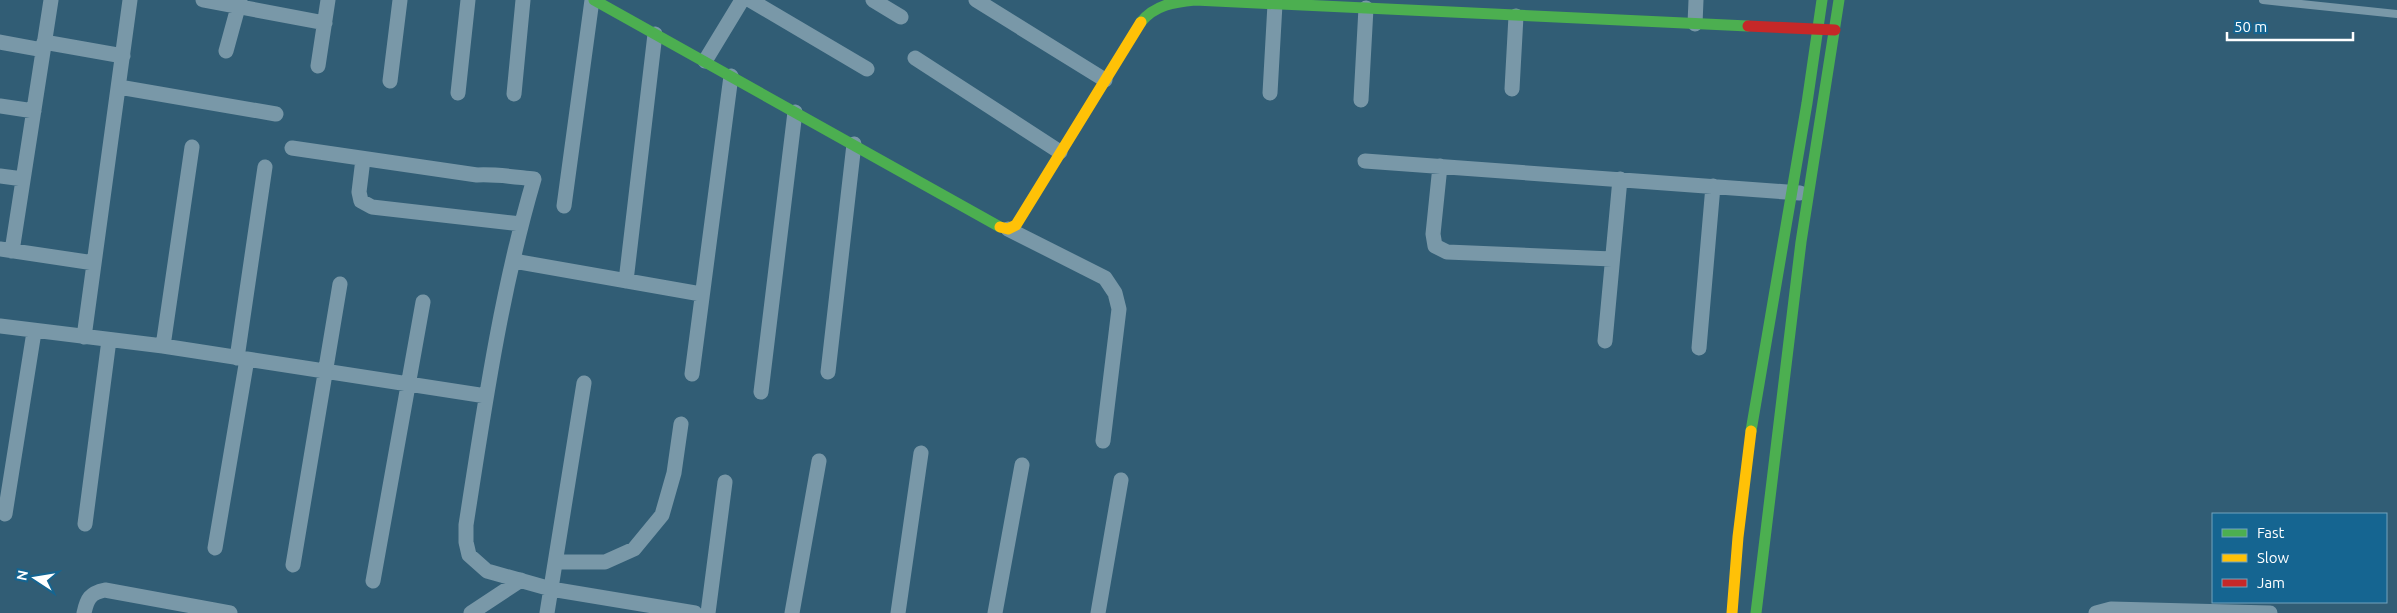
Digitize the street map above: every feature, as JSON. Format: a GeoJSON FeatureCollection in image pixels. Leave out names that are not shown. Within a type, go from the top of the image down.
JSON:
{"type":"FeatureCollection","features":[{"type":"Feature","properties":{"kind":"street"},"geometry":{"type":"LineString","coordinates":[[51,0],[23,179],[6,250],[94,263]]}},
{"type":"Feature","properties":{"kind":"street"},"geometry":{"type":"LineString","coordinates":[[84,337],[130,0]]}},
{"type":"Feature","properties":{"kind":"street"},"geometry":{"type":"LineString","coordinates":[[203,0],[240,3],[325,23]]}},
{"type":"Feature","properties":{"kind":"street"},"geometry":{"type":"LineString","coordinates":[[318,66],[328,0]]}},
{"type":"Feature","properties":{"kind":"street"},"geometry":{"type":"LineString","coordinates":[[390,81],[400,0]]}},
{"type":"Feature","properties":{"kind":"street"},"geometry":{"type":"LineString","coordinates":[[458,93],[468,0]]}},
{"type":"Feature","properties":{"kind":"street"},"geometry":{"type":"LineString","coordinates":[[514,94],[523,0]]}},
{"type":"Feature","properties":{"kind":"street"},"geometry":{"type":"LineString","coordinates":[[564,206],[593,0],[854,144],[998,227],[1008,230],[1104,278],[1115,293],[1119,309],[1102,441]]}},
{"type":"Feature","properties":{"kind":"street"},"geometry":{"type":"LineString","coordinates":[[705,61],[742,0]]}},
{"type":"Feature","properties":{"kind":"street"},"geometry":{"type":"LineString","coordinates":[[750,0],[867,70]]}},
{"type":"Feature","properties":{"kind":"street"},"geometry":{"type":"LineString","coordinates":[[873,0],[901,17]]}},
{"type":"Feature","properties":{"kind":"street"},"geometry":{"type":"LineString","coordinates":[[976,0],[1105,80]]}},
{"type":"Feature","properties":{"kind":"street"},"geometry":{"type":"LineString","coordinates":[[1694,24],[1696,0]]}},
{"type":"Feature","properties":{"kind":"street"},"geometry":{"type":"LineString","coordinates":[[1732,613],[1736,545],[1754,409],[1793,191],[1819,30],[1822,0]]}},
{"type":"Feature","properties":{"kind":"street"},"geometry":{"type":"LineString","coordinates":[[1756,613],[1762,543],[1778,436],[1801,242],[1839,0]]}},
{"type":"Feature","properties":{"kind":"street"},"geometry":{"type":"LineString","coordinates":[[1008,230],[1016,225],[1142,20],[1157,6],[1173,1],[1281,3],[1516,16],[1835,30]]}},
{"type":"Feature","properties":{"kind":"street"},"geometry":{"type":"LineString","coordinates":[[226,51],[240,3]]}},
{"type":"Feature","properties":{"kind":"street"},"geometry":{"type":"LineString","coordinates":[[1270,93],[1281,3]]}},
{"type":"Feature","properties":{"kind":"street"},"geometry":{"type":"LineString","coordinates":[[1361,100],[1366,8]]}},
{"type":"Feature","properties":{"kind":"street"},"geometry":{"type":"LineString","coordinates":[[1512,89],[1516,16]]}},
{"type":"Feature","properties":{"kind":"street"},"geometry":{"type":"LineString","coordinates":[[626,281],[655,34]]}},
{"type":"Feature","properties":{"kind":"street"},"geometry":{"type":"LineString","coordinates":[[0,42],[123,56]]}},
{"type":"Feature","properties":{"kind":"street"},"geometry":{"type":"LineString","coordinates":[[915,58],[1060,152]]}},
{"type":"Feature","properties":{"kind":"street"},"geometry":{"type":"LineString","coordinates":[[692,374],[730,76]]}},
{"type":"Feature","properties":{"kind":"street"},"geometry":{"type":"LineString","coordinates":[[119,87],[276,114]]}},
{"type":"Feature","properties":{"kind":"street"},"geometry":{"type":"LineString","coordinates":[[0,106],[34,111]]}},
{"type":"Feature","properties":{"kind":"street"},"geometry":{"type":"LineString","coordinates":[[761,392],[796,112]]}},
{"type":"Feature","properties":{"kind":"street"},"geometry":{"type":"LineString","coordinates":[[828,372],[854,144]]}},
{"type":"Feature","properties":{"kind":"street"},"geometry":{"type":"LineString","coordinates":[[163,346],[192,147]]}},
{"type":"Feature","properties":{"kind":"street"},"geometry":{"type":"LineString","coordinates":[[292,148],[477,175],[502,174],[521,180],[534,179],[521,224],[486,396],[466,524],[466,542],[469,555],[487,571],[551,589],[695,613]]}},
{"type":"Feature","properties":{"kind":"street"},"geometry":{"type":"LineString","coordinates":[[363,159],[359,192],[361,201],[372,207],[521,224]]}},
{"type":"Feature","properties":{"kind":"street"},"geometry":{"type":"LineString","coordinates":[[1365,161],[1793,191],[1809,194]]}},
{"type":"Feature","properties":{"kind":"street"},"geometry":{"type":"LineString","coordinates":[[1440,166],[1433,234],[1435,246],[1447,252],[1612,259]]}},
{"type":"Feature","properties":{"kind":"street"},"geometry":{"type":"LineString","coordinates":[[215,548],[242,358],[265,167]]}},
{"type":"Feature","properties":{"kind":"street"},"geometry":{"type":"LineString","coordinates":[[0,176],[23,179]]}},
{"type":"Feature","properties":{"kind":"street"},"geometry":{"type":"LineString","coordinates":[[1605,341],[1620,179]]}},
{"type":"Feature","properties":{"kind":"street"},"geometry":{"type":"LineString","coordinates":[[1699,348],[1713,186]]}},
{"type":"Feature","properties":{"kind":"street"},"geometry":{"type":"LineString","coordinates":[[514,261],[702,294]]}},
{"type":"Feature","properties":{"kind":"street"},"geometry":{"type":"LineString","coordinates":[[293,565],[340,284]]}},
{"type":"Feature","properties":{"kind":"street"},"geometry":{"type":"LineString","coordinates":[[373,581],[423,302]]}},
{"type":"Feature","properties":{"kind":"street"},"geometry":{"type":"LineString","coordinates":[[0,326],[34,332],[163,346],[486,396]]}},
{"type":"Feature","properties":{"kind":"street"},"geometry":{"type":"LineString","coordinates":[[5,514],[34,332]]}},
{"type":"Feature","properties":{"kind":"street"},"geometry":{"type":"LineString","coordinates":[[85,524],[109,340]]}},
{"type":"Feature","properties":{"kind":"street"},"geometry":{"type":"LineString","coordinates":[[547,613],[584,383]]}},
{"type":"Feature","properties":{"kind":"street"},"geometry":{"type":"LineString","coordinates":[[556,562],[605,562],[634,549],[662,515],[674,472],[681,424]]}},
{"type":"Feature","properties":{"kind":"street"},"geometry":{"type":"LineString","coordinates":[[898,613],[921,453]]}},
{"type":"Feature","properties":{"kind":"street"},"geometry":{"type":"LineString","coordinates":[[792,613],[819,460]]}},
{"type":"Feature","properties":{"kind":"street"},"geometry":{"type":"LineString","coordinates":[[995,613],[1022,465]]}},
{"type":"Feature","properties":{"kind":"street"},"geometry":{"type":"LineString","coordinates":[[1098,613],[1121,480]]}},
{"type":"Feature","properties":{"kind":"street"},"geometry":{"type":"LineString","coordinates":[[708,613],[725,482]]}},
{"type":"Feature","properties":{"kind":"street"},"geometry":{"type":"LineString","coordinates":[[471,613],[521,580]]}},
{"type":"Feature","properties":{"kind":"street"},"geometry":{"type":"LineString","coordinates":[[84,613],[87,601],[93,592],[104,590],[182,609],[230,613]]}},
{"type":"Feature","properties":{"kind":"street"},"geometry":{"type":"LineString","coordinates":[[2096,613],[2112,609],[2125,611],[2270,613]]}},
{"type":"Feature","properties":{"kind":"lane"},"geometry":{"type":"LineString","coordinates":[[2263,0],[2397,14]]}},
{"type":"Feature","properties":{"kind":"traffic: fast"},"geometry":{"type":"LineString","coordinates":[[594,0],[1000,227]]}},
{"type":"Feature","properties":{"kind":"traffic: fast"},"geometry":{"type":"LineString","coordinates":[[1141,22],[1146,16],[1165,5],[1195,0],[1748,26]]}},
{"type":"Feature","properties":{"kind":"traffic: fast"},"geometry":{"type":"LineString","coordinates":[[1751,431],[1807,103],[1822,0]]}},
{"type":"Feature","properties":{"kind":"traffic: fast"},"geometry":{"type":"LineString","coordinates":[[1756,613],[1801,242],[1839,0]]}},
{"type":"Feature","properties":{"kind":"traffic: slow"},"geometry":{"type":"LineString","coordinates":[[1000,227],[1008,229],[1016,225],[1141,22]]}},
{"type":"Feature","properties":{"kind":"traffic: slow"},"geometry":{"type":"LineString","coordinates":[[1732,613],[1738,537],[1751,431]]}},
{"type":"Feature","properties":{"kind":"traffic: jam"},"geometry":{"type":"LineString","coordinates":[[1748,26],[1835,30]]}}]}
